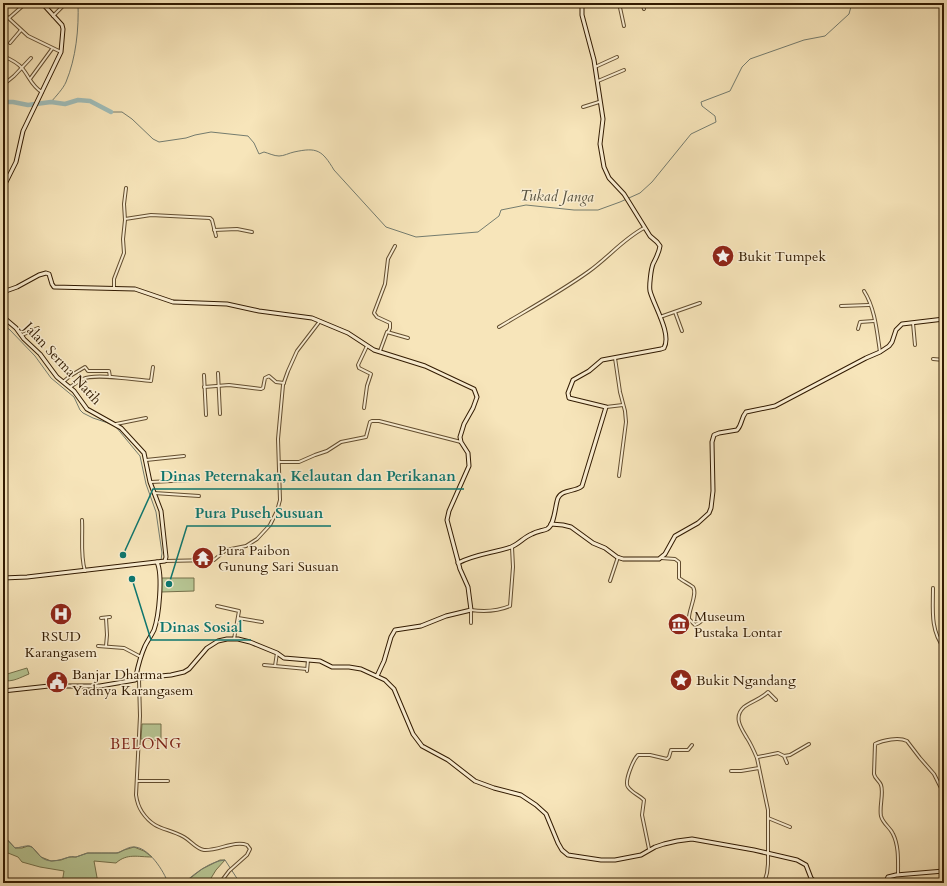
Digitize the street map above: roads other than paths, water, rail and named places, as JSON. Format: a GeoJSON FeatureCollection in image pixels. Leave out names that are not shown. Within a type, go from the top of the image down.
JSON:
{"type":"FeatureCollection","features":[{"type":"Feature","properties":{"kind":"street"},"geometry":{"type":"LineString","coordinates":[[9,19],[26,3]]}},
{"type":"Feature","properties":{"kind":"street"},"geometry":{"type":"LineString","coordinates":[[3,188],[16,162],[21,137],[61,52],[63,27],[42,3]]}},
{"type":"Feature","properties":{"kind":"street"},"geometry":{"type":"LineString","coordinates":[[53,16],[66,3]]}},
{"type":"Feature","properties":{"kind":"street"},"geometry":{"type":"LineString","coordinates":[[582,3],[582,15],[595,67],[603,120],[600,144],[604,167],[612,183],[624,194],[644,228],[659,244],[660,248],[652,266],[650,290],[660,317],[666,338],[666,344],[664,348],[602,360],[590,371],[575,378],[571,382],[568,397],[571,400],[606,407],[623,404]]}},
{"type":"Feature","properties":{"kind":"street"},"geometry":{"type":"LineString","coordinates":[[619,3],[624,26]]}},
{"type":"Feature","properties":{"kind":"street"},"geometry":{"type":"LineString","coordinates":[[638,3],[642,5],[644,9]]}},
{"type":"Feature","properties":{"kind":"street"},"geometry":{"type":"LineString","coordinates":[[3,13],[28,36],[43,42],[52,49],[61,52]]}},
{"type":"Feature","properties":{"kind":"street"},"geometry":{"type":"LineString","coordinates":[[10,43],[21,30]]}},
{"type":"Feature","properties":{"kind":"street"},"geometry":{"type":"LineString","coordinates":[[30,79],[52,49]]}},
{"type":"Feature","properties":{"kind":"street"},"geometry":{"type":"LineString","coordinates":[[595,67],[617,57]]}},
{"type":"Feature","properties":{"kind":"street"},"geometry":{"type":"LineString","coordinates":[[4,58],[14,62],[22,68],[36,88],[42,92]]}},
{"type":"Feature","properties":{"kind":"street"},"geometry":{"type":"LineString","coordinates":[[3,85],[31,58]]}},
{"type":"Feature","properties":{"kind":"street"},"geometry":{"type":"LineString","coordinates":[[597,82],[624,70]]}},
{"type":"Feature","properties":{"kind":"street"},"geometry":{"type":"LineString","coordinates":[[583,107],[600,102]]}},
{"type":"Feature","properties":{"kind":"street"},"geometry":{"type":"LineString","coordinates":[[114,289],[114,279],[124,254],[123,239],[126,188]]}},
{"type":"Feature","properties":{"kind":"street"},"geometry":{"type":"LineString","coordinates":[[125,219],[151,215],[210,218],[212,220],[216,236]]}},
{"type":"Feature","properties":{"kind":"street"},"geometry":{"type":"LineString","coordinates":[[499,327],[578,279],[596,266],[629,237],[644,228]]}},
{"type":"Feature","properties":{"kind":"street"},"geometry":{"type":"LineString","coordinates":[[214,230],[232,229],[252,232]]}},
{"type":"Feature","properties":{"kind":"street"},"geometry":{"type":"LineString","coordinates":[[380,352],[386,333],[390,328],[390,323],[378,317],[374,313],[385,284],[388,259],[395,246]]}},
{"type":"Feature","properties":{"kind":"street"},"geometry":{"type":"LineString","coordinates":[[3,292],[45,273],[49,274],[54,287],[135,289],[173,302],[227,304],[259,311],[312,318],[321,320],[348,333],[380,352],[424,366],[474,389],[477,397],[461,430],[460,437],[461,442],[468,453],[469,466],[449,511],[448,520],[458,563],[468,587],[472,610],[471,623]]}},
{"type":"Feature","properties":{"kind":"street"},"geometry":{"type":"LineString","coordinates":[[864,292],[870,305],[880,352]]}},
{"type":"Feature","properties":{"kind":"street"},"geometry":{"type":"LineString","coordinates":[[660,317],[700,303]]}},
{"type":"Feature","properties":{"kind":"street"},"geometry":{"type":"LineString","coordinates":[[841,306],[870,305]]}},
{"type":"Feature","properties":{"kind":"street"},"geometry":{"type":"LineString","coordinates":[[675,312],[682,331]]}},
{"type":"Feature","properties":{"kind":"street","name":"Jalan Serma Natih"},"geometry":{"type":"LineString","coordinates":[[3,317],[16,328],[40,354],[51,369],[70,387],[90,412],[116,424],[125,431],[142,450],[146,460],[150,482],[162,516],[166,553],[165,561]]}},
{"type":"Feature","properties":{"kind":"street"},"geometry":{"type":"LineString","coordinates":[[661,558],[675,536],[702,520],[711,508],[712,442],[714,435],[736,430],[741,424],[744,413],[748,410],[767,409],[775,406],[880,352],[891,344],[899,326],[913,322],[944,319]]}},
{"type":"Feature","properties":{"kind":"street"},"geometry":{"type":"LineString","coordinates":[[3,578],[86,571],[165,561],[193,562],[214,560],[226,550],[246,546],[257,539],[270,525],[279,504],[278,439],[284,383],[297,351],[314,327],[321,320]]}},
{"type":"Feature","properties":{"kind":"street"},"geometry":{"type":"LineString","coordinates":[[858,329],[860,322],[874,321]]}},
{"type":"Feature","properties":{"kind":"street"},"geometry":{"type":"LineString","coordinates":[[913,322],[915,345]]}},
{"type":"Feature","properties":{"kind":"street"},"geometry":{"type":"LineString","coordinates":[[22,335],[38,328]]}},
{"type":"Feature","properties":{"kind":"street"},"geometry":{"type":"LineString","coordinates":[[388,332],[408,338]]}},
{"type":"Feature","properties":{"kind":"street"},"geometry":{"type":"LineString","coordinates":[[364,408],[367,386],[371,374],[359,368],[358,365],[367,345]]}},
{"type":"Feature","properties":{"kind":"street"},"geometry":{"type":"LineString","coordinates":[[615,358],[626,430],[619,476]]}},
{"type":"Feature","properties":{"kind":"street"},"geometry":{"type":"LineString","coordinates":[[933,359],[944,360]]}},
{"type":"Feature","properties":{"kind":"street"},"geometry":{"type":"LineString","coordinates":[[63,382],[85,367],[88,371],[109,371],[110,378]]}},
{"type":"Feature","properties":{"kind":"street"},"geometry":{"type":"LineString","coordinates":[[70,387],[85,378],[151,381],[153,367]]}},
{"type":"Feature","properties":{"kind":"street"},"geometry":{"type":"LineString","coordinates":[[218,373],[220,414]]}},
{"type":"Feature","properties":{"kind":"street"},"geometry":{"type":"LineString","coordinates":[[204,375],[206,415]]}},
{"type":"Feature","properties":{"kind":"street"},"geometry":{"type":"LineString","coordinates":[[204,387],[236,385],[262,388],[265,378],[270,376],[276,382],[284,383]]}},
{"type":"Feature","properties":{"kind":"street"},"geometry":{"type":"LineString","coordinates":[[458,563],[479,555],[512,547],[531,534],[547,529],[551,524],[560,495],[579,489],[584,483],[606,407]]}},
{"type":"Feature","properties":{"kind":"street"},"geometry":{"type":"LineString","coordinates":[[116,424],[146,418]]}},
{"type":"Feature","properties":{"kind":"street"},"geometry":{"type":"LineString","coordinates":[[279,462],[299,462],[327,451],[341,442],[366,437],[370,422],[372,421],[379,421],[461,442]]}},
{"type":"Feature","properties":{"kind":"street"},"geometry":{"type":"LineString","coordinates":[[146,460],[184,456]]}},
{"type":"Feature","properties":{"kind":"street"},"geometry":{"type":"LineString","coordinates":[[150,482],[190,480]]}},
{"type":"Feature","properties":{"kind":"street"},"geometry":{"type":"LineString","coordinates":[[154,493],[199,496]]}},
{"type":"Feature","properties":{"kind":"street"},"geometry":{"type":"LineString","coordinates":[[82,520],[82,556],[86,571]]}},
{"type":"Feature","properties":{"kind":"street"},"geometry":{"type":"LineString","coordinates":[[551,524],[570,527],[588,540],[605,548],[622,559],[675,559],[679,562],[679,578],[693,587],[694,591],[688,614],[689,619],[695,625],[703,620]]}},
{"type":"Feature","properties":{"kind":"street"},"geometry":{"type":"LineString","coordinates":[[378,676],[391,636],[395,630],[421,626],[446,616],[472,610],[484,612],[510,606],[513,567],[512,547]]}},
{"type":"Feature","properties":{"kind":"street"},"geometry":{"type":"LineString","coordinates":[[610,581],[618,557]]}},
{"type":"Feature","properties":{"kind":"street"},"geometry":{"type":"LineString","coordinates":[[160,569],[165,561]]}},
{"type":"Feature","properties":{"kind":"street"},"geometry":{"type":"LineString","coordinates":[[157,562],[160,569],[159,599],[156,623],[141,657],[137,679],[140,716],[136,795],[138,805],[148,821],[155,826],[181,836],[196,847],[202,849],[212,849],[240,843],[247,844],[250,849],[249,853],[229,871],[220,883]]}},
{"type":"Feature","properties":{"kind":"street"},"geometry":{"type":"LineString","coordinates":[[934,588],[934,624],[937,636],[944,648]]}},
{"type":"Feature","properties":{"kind":"street"},"geometry":{"type":"LineString","coordinates":[[217,606],[238,610],[239,612],[234,639]]}},
{"type":"Feature","properties":{"kind":"street"},"geometry":{"type":"LineString","coordinates":[[101,618],[110,617]]}},
{"type":"Feature","properties":{"kind":"street"},"geometry":{"type":"LineString","coordinates":[[106,618],[106,646]]}},
{"type":"Feature","properties":{"kind":"street"},"geometry":{"type":"LineString","coordinates":[[238,618],[262,622]]}},
{"type":"Feature","properties":{"kind":"street"},"geometry":{"type":"LineString","coordinates":[[3,691],[49,686],[100,686],[137,679],[171,675],[184,672],[189,669],[213,643],[222,640],[234,639],[250,642],[277,653],[284,658],[320,661],[332,667],[356,667],[385,680],[394,689],[413,734],[422,746],[448,760],[479,783],[521,795],[546,814],[558,843],[568,855],[611,861],[641,855],[664,844],[692,839],[789,857],[803,863],[806,866],[811,878],[816,883]]}},
{"type":"Feature","properties":{"kind":"street"},"geometry":{"type":"LineString","coordinates":[[98,646],[124,648],[141,657]]}},
{"type":"Feature","properties":{"kind":"street"},"geometry":{"type":"LineString","coordinates":[[275,666],[277,653]]}},
{"type":"Feature","properties":{"kind":"street"},"geometry":{"type":"LineString","coordinates":[[264,665],[307,670],[308,660]]}},
{"type":"Feature","properties":{"kind":"street"},"geometry":{"type":"LineString","coordinates":[[764,883],[767,872],[768,853],[768,807],[757,758],[738,723],[739,716],[743,708],[762,698],[768,692],[776,700]]}},
{"type":"Feature","properties":{"kind":"street"},"geometry":{"type":"LineString","coordinates":[[898,874],[895,839],[893,833],[881,817],[881,786],[874,774],[875,744],[904,739],[934,774],[944,789]]}},
{"type":"Feature","properties":{"kind":"street"},"geometry":{"type":"LineString","coordinates":[[757,758],[774,753],[784,756],[790,755],[809,744]]}},
{"type":"Feature","properties":{"kind":"street"},"geometry":{"type":"LineString","coordinates":[[650,851],[642,814],[644,800],[629,788],[627,784],[631,764],[638,755],[650,755],[666,759],[669,757],[671,750],[688,750],[692,745]]}},
{"type":"Feature","properties":{"kind":"street"},"geometry":{"type":"LineString","coordinates":[[784,756],[786,763]]}},
{"type":"Feature","properties":{"kind":"street"},"geometry":{"type":"LineString","coordinates":[[732,771],[759,768]]}},
{"type":"Feature","properties":{"kind":"street"},"geometry":{"type":"LineString","coordinates":[[137,781],[168,781]]}},
{"type":"Feature","properties":{"kind":"street"},"geometry":{"type":"LineString","coordinates":[[768,818],[790,827]]}},
{"type":"Feature","properties":{"kind":"street"},"geometry":{"type":"LineString","coordinates":[[885,883],[890,876],[898,874],[944,871]]}},
{"type":"Feature","properties":{"kind":"waterway"},"geometry":{"type":"LineString","coordinates":[[51,102],[65,85],[72,63],[77,33],[78,3]]}},
{"type":"Feature","properties":{"kind":"waterway","name":"Tukad Janga"},"geometry":{"type":"LineString","coordinates":[[111,112],[122,112],[132,119],[153,139],[159,142],[211,132],[248,136],[254,143],[259,154],[264,152],[283,156],[292,152],[314,150],[326,158],[334,170],[386,227],[416,237],[478,232],[499,216],[501,210],[526,205],[574,210],[598,210],[640,193],[652,182],[691,134],[716,122],[715,116],[702,106],[701,102],[730,91],[742,67],[750,59],[804,40],[825,36],[849,14],[852,3]]}},
{"type":"Feature","properties":{"kind":"waterway","name":"Tukad Janga"},"geometry":{"type":"LineString","coordinates":[[3,104],[5,102],[28,105],[51,102],[65,104],[78,100],[90,101],[111,112]]}},
{"type":"Feature","properties":{"kind":"waterway"},"geometry":{"type":"LineString","coordinates":[[3,324],[35,356],[51,378],[74,397],[83,413],[111,424]]}},
{"type":"Feature","properties":{"kind":"waterway"},"geometry":{"type":"LineString","coordinates":[[116,427],[140,456],[146,484],[156,512],[162,553],[161,560]]}},
{"type":"Feature","properties":{"kind":"waterway"},"geometry":{"type":"LineString","coordinates":[[3,835],[15,848],[30,846],[41,857],[52,861],[76,857],[88,853],[116,853],[131,847],[139,848],[155,860],[168,883]]}},
{"type":"Feature","properties":{"kind":"waterway"},"geometry":{"type":"LineString","coordinates":[[184,883],[209,865],[225,860],[240,883]]}},
{"type":"Feature","properties":{"kind":"place","name":"Bukit Tumpek"},"geometry":{"type":"Point","coordinates":[723,256]}},
{"type":"Feature","properties":{"kind":"place","name":"Dinas Peternakan, Kelautan dan Perikanan"},"geometry":{"type":"Point","coordinates":[123,555]}},
{"type":"Feature","properties":{"kind":"place","name":"Pura Paibon Gunung Sari Susuan"},"geometry":{"type":"Point","coordinates":[203,558]}},
{"type":"Feature","properties":{"kind":"place","name":"Dinas Sosial"},"geometry":{"type":"Point","coordinates":[132,579]}},
{"type":"Feature","properties":{"kind":"place","name":"Pura Puseh Susuan"},"geometry":{"type":"Point","coordinates":[169,584]}},
{"type":"Feature","properties":{"kind":"place","name":"RSUD Karangasem"},"geometry":{"type":"Point","coordinates":[61,614]}},
{"type":"Feature","properties":{"kind":"place","name":"Museum Pustaka Lontar"},"geometry":{"type":"Point","coordinates":[679,624]}},
{"type":"Feature","properties":{"kind":"place","name":"Bukit Ngandang"},"geometry":{"type":"Point","coordinates":[681,680]}},
{"type":"Feature","properties":{"kind":"place","name":"Banjar Dharma Yadnya Karangasem"},"geometry":{"type":"Point","coordinates":[57,682]}},
{"type":"Feature","properties":{"kind":"district","name":"BELONG"},"geometry":{"type":"Point","coordinates":[146,744]}}]}
